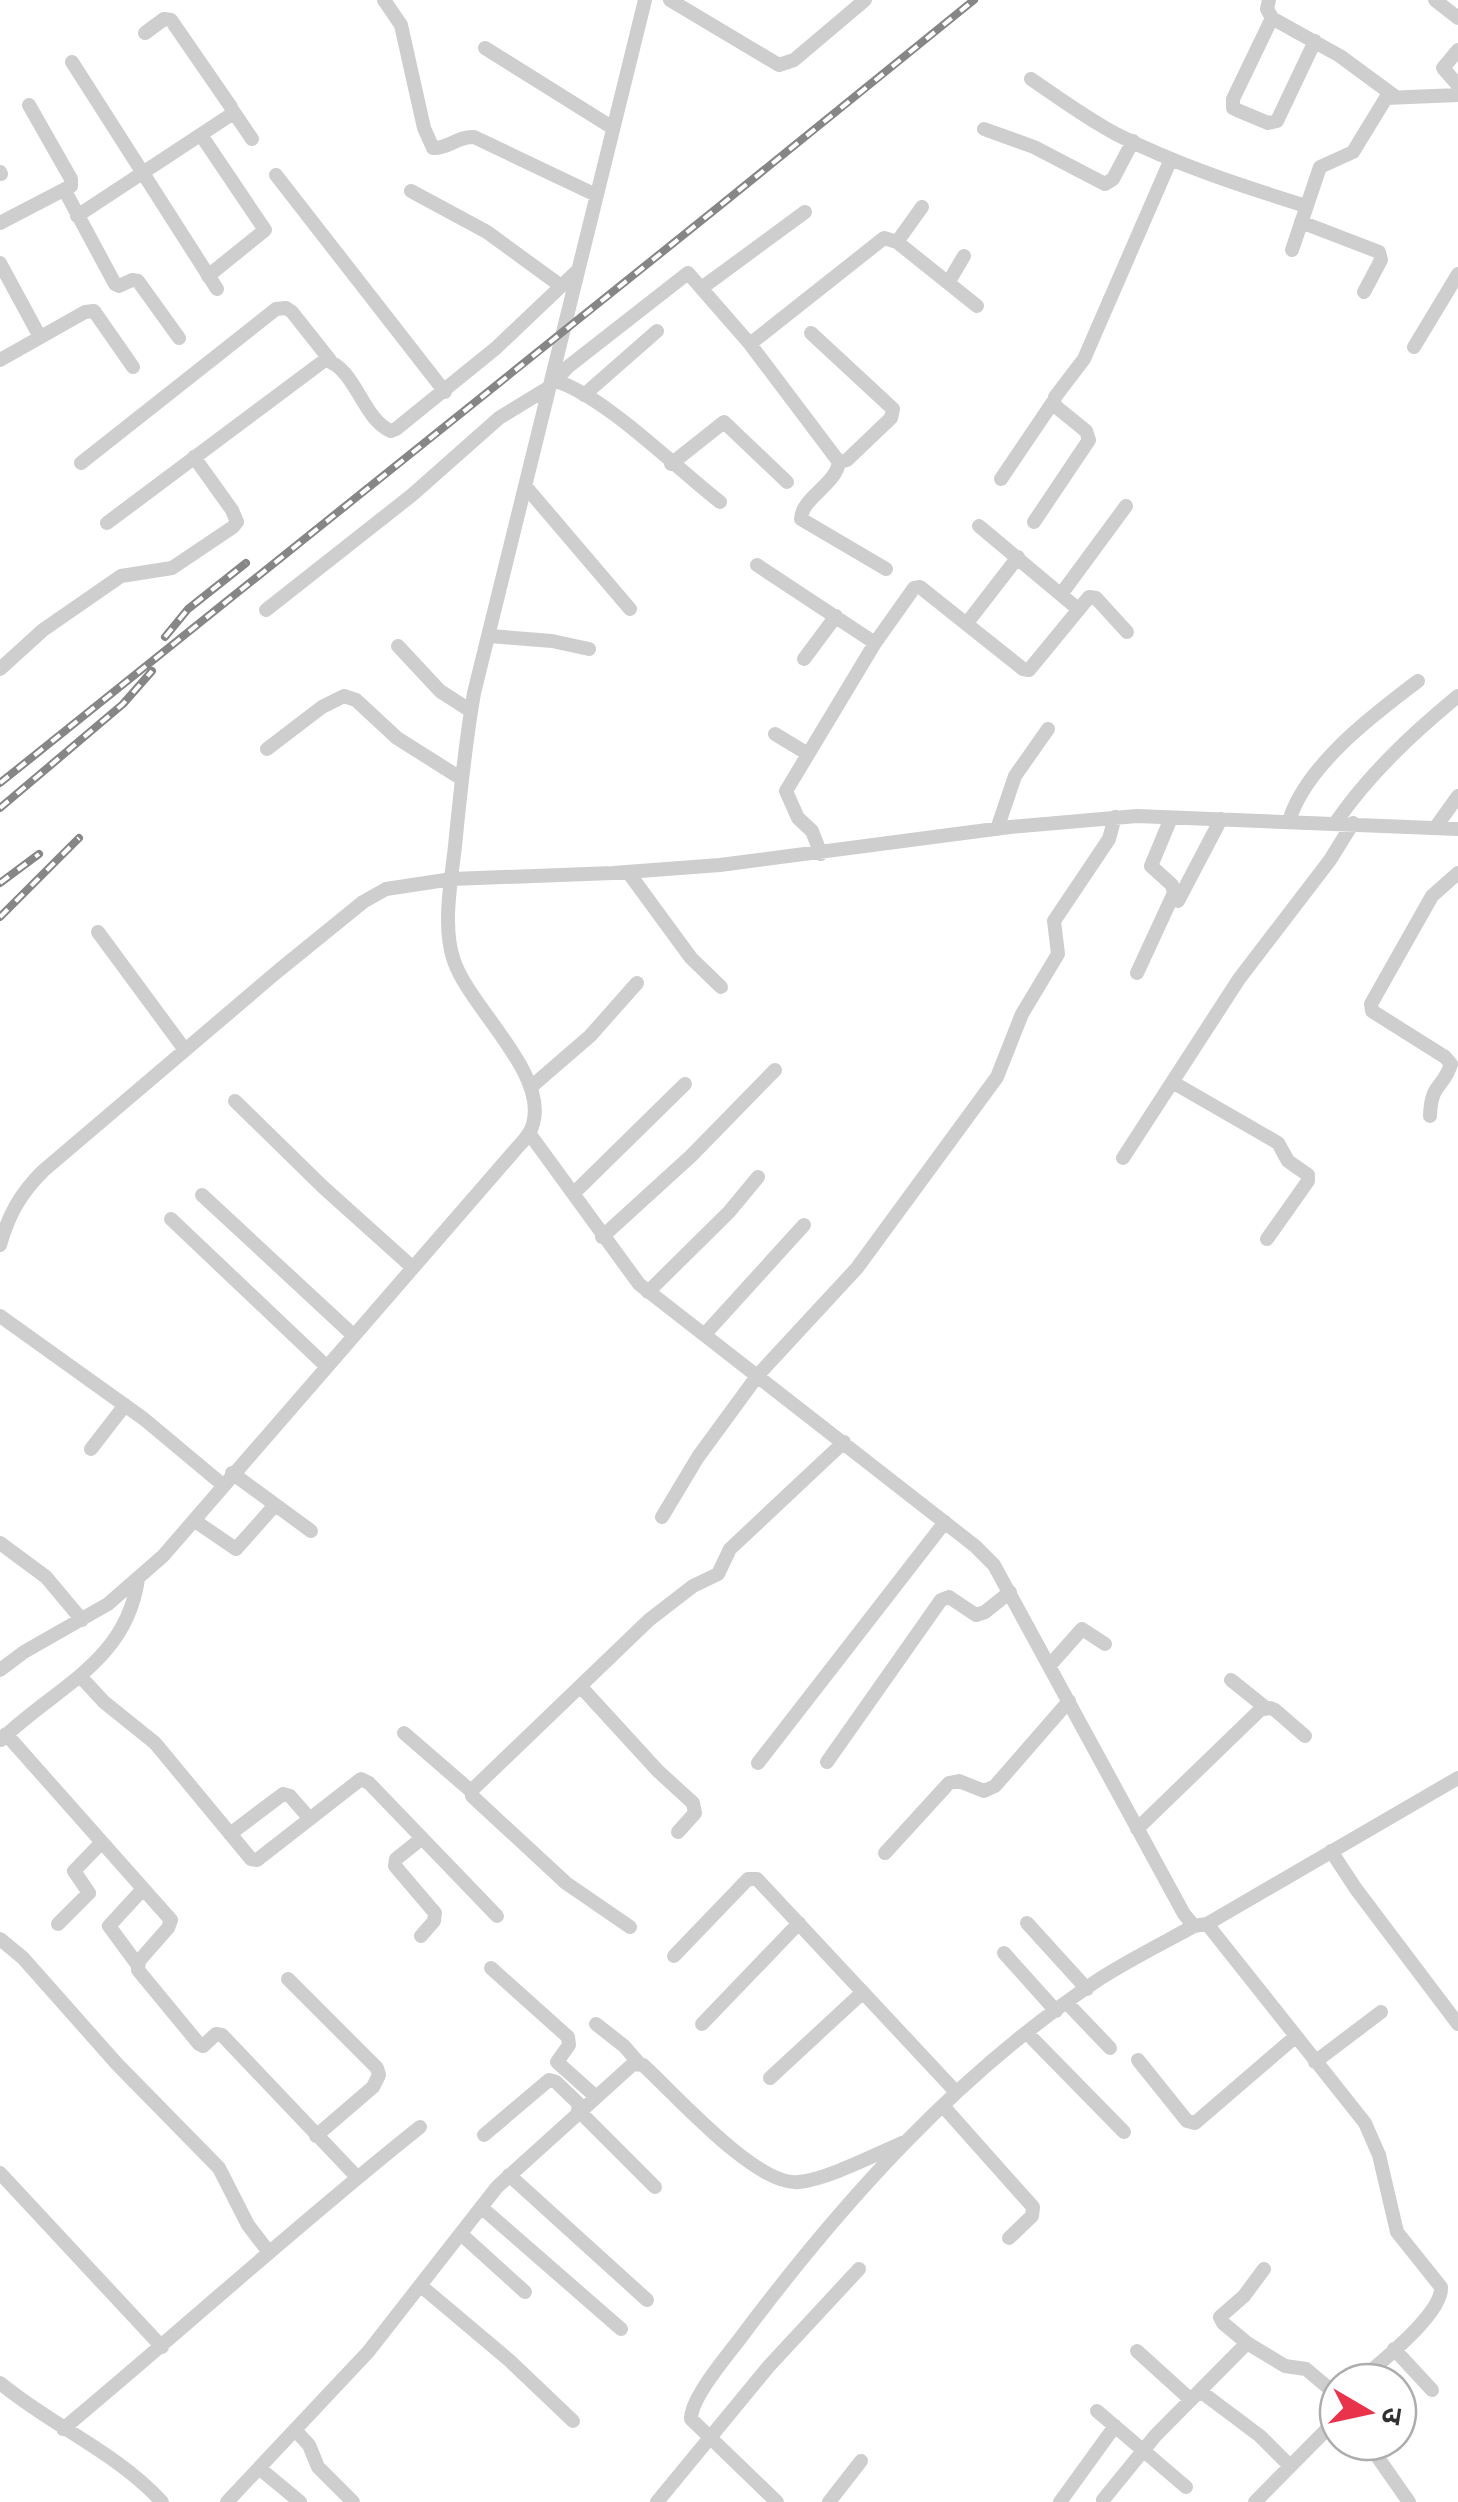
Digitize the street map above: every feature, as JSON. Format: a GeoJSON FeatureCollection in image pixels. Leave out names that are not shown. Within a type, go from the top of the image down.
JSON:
{"type":"FeatureCollection","features":[{"type":"Feature","properties":{"kind":"street"},"geometry":{"type":"LineString","coordinates":[[384,0],[403,31],[424,128],[433,148],[464,137],[474,138],[596,195]]}},
{"type":"Feature","properties":{"kind":"street"},"geometry":{"type":"LineString","coordinates":[[0,1670],[138,1580],[194,1521],[529,1133],[535,1109],[530,1087],[460,978],[452,957],[452,879],[462,779],[471,712],[552,385],[576,271],[646,0]]}},
{"type":"Feature","properties":{"kind":"street"},"geometry":{"type":"LineString","coordinates":[[670,0],[780,65],[794,60],[865,0]]}},
{"type":"Feature","properties":{"kind":"street"},"geometry":{"type":"LineString","coordinates":[[1269,0],[1267,10],[1272,18],[1316,41],[1393,96]]}},
{"type":"Feature","properties":{"kind":"street"},"geometry":{"type":"LineString","coordinates":[[1435,0],[1458,18]]}},
{"type":"Feature","properties":{"kind":"street"},"geometry":{"type":"LineString","coordinates":[[145,34],[166,18],[171,20],[252,139]]}},
{"type":"Feature","properties":{"kind":"street"},"geometry":{"type":"LineString","coordinates":[[1272,18],[1233,99],[1237,110],[1268,123],[1277,120],[1316,41]]}},
{"type":"Feature","properties":{"kind":"street"},"geometry":{"type":"LineString","coordinates":[[485,48],[613,128]]}},
{"type":"Feature","properties":{"kind":"street"},"geometry":{"type":"LineString","coordinates":[[1458,50],[1443,68],[1458,84]]}},
{"type":"Feature","properties":{"kind":"street"},"geometry":{"type":"LineString","coordinates":[[72,62],[212,282],[265,230],[201,135]]}},
{"type":"Feature","properties":{"kind":"street"},"geometry":{"type":"LineString","coordinates":[[1031,79],[1132,142],[1306,206]]}},
{"type":"Feature","properties":{"kind":"street"},"geometry":{"type":"LineString","coordinates":[[1292,250],[1321,165],[1349,156],[1381,104],[1393,96],[1458,95]]}},
{"type":"Feature","properties":{"kind":"street"},"geometry":{"type":"LineString","coordinates":[[0,223],[71,186],[29,106]]}},
{"type":"Feature","properties":{"kind":"street"},"geometry":{"type":"LineString","coordinates":[[77,216],[142,176],[233,111]]}},
{"type":"Feature","properties":{"kind":"street"},"geometry":{"type":"LineString","coordinates":[[984,128],[1047,153],[1104,184],[1114,179],[1132,142]]}},
{"type":"Feature","properties":{"kind":"street"},"geometry":{"type":"LineString","coordinates":[[1001,479],[1084,358],[1172,158]]}},
{"type":"Feature","properties":{"kind":"street"},"geometry":{"type":"LineString","coordinates":[[276,175],[445,392]]}},
{"type":"Feature","properties":{"kind":"street"},"geometry":{"type":"LineString","coordinates":[[64,191],[114,284],[138,281],[179,338]]}},
{"type":"Feature","properties":{"kind":"street"},"geometry":{"type":"LineString","coordinates":[[412,192],[487,232],[561,286]]}},
{"type":"Feature","properties":{"kind":"street"},"geometry":{"type":"LineString","coordinates":[[897,242],[922,207]]}},
{"type":"Feature","properties":{"kind":"street"},"geometry":{"type":"LineString","coordinates":[[703,287],[805,212]]}},
{"type":"Feature","properties":{"kind":"street"},"geometry":{"type":"LineString","coordinates":[[1301,222],[1379,252],[1380,260],[1364,292]]}},
{"type":"Feature","properties":{"kind":"street"},"geometry":{"type":"LineString","coordinates":[[750,344],[884,238],[897,242],[977,306]]}},
{"type":"Feature","properties":{"kind":"street"},"geometry":{"type":"LineString","coordinates":[[948,283],[964,256]]}},
{"type":"Feature","properties":{"kind":"street"},"geometry":{"type":"LineString","coordinates":[[0,263],[40,337]]}},
{"type":"Feature","properties":{"kind":"street"},"geometry":{"type":"LineString","coordinates":[[81,463],[276,309],[292,312],[386,430],[396,428],[445,392],[576,271]]}},
{"type":"Feature","properties":{"kind":"street"},"geometry":{"type":"LineString","coordinates":[[266,610],[399,506],[500,418],[552,385],[569,366],[688,273],[750,344],[839,462],[840,468],[802,510],[801,519],[886,569]]}},
{"type":"Feature","properties":{"kind":"street"},"geometry":{"type":"LineString","coordinates":[[1414,347],[1458,274]]}},
{"type":"Feature","properties":{"kind":"street"},"geometry":{"type":"LineString","coordinates":[[0,360],[85,312],[94,311],[133,368]]}},
{"type":"Feature","properties":{"kind":"street"},"geometry":{"type":"LineString","coordinates":[[584,395],[657,331]]}},
{"type":"Feature","properties":{"kind":"street"},"geometry":{"type":"LineString","coordinates":[[811,333],[893,409],[891,418],[847,460],[839,462]]}},
{"type":"Feature","properties":{"kind":"street"},"geometry":{"type":"LineString","coordinates":[[107,523],[320,362],[330,360]]}},
{"type":"Feature","properties":{"kind":"street"},"geometry":{"type":"LineString","coordinates":[[552,385],[584,395],[720,502]]}},
{"type":"Feature","properties":{"kind":"street"},"geometry":{"type":"LineString","coordinates":[[1034,522],[1089,440],[1086,431],[1053,402]]}},
{"type":"Feature","properties":{"kind":"street"},"geometry":{"type":"LineString","coordinates":[[672,464],[724,422],[786,482]]}},
{"type":"Feature","properties":{"kind":"street"},"geometry":{"type":"LineString","coordinates":[[0,669],[42,630],[121,576],[172,568],[234,527],[232,510],[194,457]]}},
{"type":"Feature","properties":{"kind":"street"},"geometry":{"type":"LineString","coordinates":[[526,487],[630,609]]}},
{"type":"Feature","properties":{"kind":"street"},"geometry":{"type":"LineString","coordinates":[[1062,593],[1126,506]]}},
{"type":"Feature","properties":{"kind":"street"},"geometry":{"type":"LineString","coordinates":[[979,526],[1078,609]]}},
{"type":"Feature","properties":{"kind":"street"},"geometry":{"type":"LineString","coordinates":[[967,623],[1018,556]]}},
{"type":"Feature","properties":{"kind":"street"},"geometry":{"type":"LineString","coordinates":[[757,565],[875,643]]}},
{"type":"Feature","properties":{"kind":"street"},"geometry":{"type":"LineString","coordinates":[[821,854],[812,831],[798,818],[786,791],[875,643],[914,588],[920,588],[1023,669],[1029,670],[1088,597],[1096,598],[1127,632]]}},
{"type":"Feature","properties":{"kind":"street"},"geometry":{"type":"LineString","coordinates":[[804,659],[836,616]]}},
{"type":"Feature","properties":{"kind":"street"},"geometry":{"type":"LineString","coordinates":[[490,636],[589,648]]}},
{"type":"Feature","properties":{"kind":"street"},"geometry":{"type":"LineString","coordinates":[[398,646],[440,691],[471,712]]}},
{"type":"Feature","properties":{"kind":"street"},"geometry":{"type":"LineString","coordinates":[[1289,821],[1302,792],[1350,737],[1418,681]]}},
{"type":"Feature","properties":{"kind":"street"},"geometry":{"type":"LineString","coordinates":[[267,749],[322,707],[344,696],[356,700],[397,738],[462,779]]}},
{"type":"Feature","properties":{"kind":"street"},"geometry":{"type":"LineString","coordinates":[[1336,822],[1374,772],[1458,696]]}},
{"type":"Feature","properties":{"kind":"street"},"geometry":{"type":"LineString","coordinates":[[997,828],[1016,776],[1048,729]]}},
{"type":"Feature","properties":{"kind":"street"},"geometry":{"type":"LineString","coordinates":[[775,734],[808,754]]}},
{"type":"Feature","properties":{"kind":"street"},"geometry":{"type":"LineString","coordinates":[[1436,828],[1458,796]]}},
{"type":"Feature","properties":{"kind":"street"},"geometry":{"type":"LineString","coordinates":[[662,1517],[698,1458],[758,1375],[857,1268],[998,1077],[1022,1014],[1058,954],[1054,922],[1109,839],[1116,817]]}},
{"type":"Feature","properties":{"kind":"street"},"geometry":{"type":"LineString","coordinates":[[0,1245],[13,1207],[28,1186],[375,894],[452,879],[628,872],[821,854],[997,828],[1116,817],[1458,829]]}},
{"type":"Feature","properties":{"kind":"street"},"geometry":{"type":"LineString","coordinates":[[1136,973],[1174,893],[1172,885],[1151,866],[1171,818]]}},
{"type":"Feature","properties":{"kind":"street"},"geometry":{"type":"LineString","coordinates":[[1178,900],[1221,819]]}},
{"type":"Feature","properties":{"kind":"street"},"geometry":{"type":"LineString","coordinates":[[1123,1158],[1238,980],[1353,823]]}},
{"type":"Feature","properties":{"kind":"street"},"geometry":{"type":"LineString","coordinates":[[628,872],[691,958],[722,987]]}},
{"type":"Feature","properties":{"kind":"street"},"geometry":{"type":"LineString","coordinates":[[1430,1116],[1432,1094],[1451,1064],[1372,1011],[1371,1004],[1432,896],[1458,873]]}},
{"type":"Feature","properties":{"kind":"street"},"geometry":{"type":"LineString","coordinates":[[98,932],[186,1050]]}},
{"type":"Feature","properties":{"kind":"street"},"geometry":{"type":"LineString","coordinates":[[530,1087],[590,1036],[637,983]]}},
{"type":"Feature","properties":{"kind":"street"},"geometry":{"type":"LineString","coordinates":[[602,1237],[691,1156],[775,1070]]}},
{"type":"Feature","properties":{"kind":"street"},"geometry":{"type":"LineString","coordinates":[[1174,1083],[1278,1143],[1288,1161],[1308,1175],[1308,1181],[1267,1239]]}},
{"type":"Feature","properties":{"kind":"street"},"geometry":{"type":"LineString","coordinates":[[574,1193],[685,1084]]}},
{"type":"Feature","properties":{"kind":"street"},"geometry":{"type":"LineString","coordinates":[[235,1101],[412,1267]]}},
{"type":"Feature","properties":{"kind":"street"},"geometry":{"type":"LineString","coordinates":[[529,1133],[602,1237],[648,1292],[844,1442],[994,1564],[1137,1829],[1200,1925],[1370,2132],[1383,2169],[1396,2232],[1442,2292]]}},
{"type":"Feature","properties":{"kind":"street"},"geometry":{"type":"LineString","coordinates":[[648,1292],[729,1212],[758,1177]]}},
{"type":"Feature","properties":{"kind":"street"},"geometry":{"type":"LineString","coordinates":[[202,1194],[352,1335]]}},
{"type":"Feature","properties":{"kind":"street"},"geometry":{"type":"LineString","coordinates":[[172,1219],[326,1366]]}},
{"type":"Feature","properties":{"kind":"street"},"geometry":{"type":"LineString","coordinates":[[705,1334],[804,1225]]}},
{"type":"Feature","properties":{"kind":"street"},"geometry":{"type":"LineString","coordinates":[[0,1316],[228,1479],[311,1531]]}},
{"type":"Feature","properties":{"kind":"street"},"geometry":{"type":"LineString","coordinates":[[91,1448],[124,1406]]}},
{"type":"Feature","properties":{"kind":"street"},"geometry":{"type":"LineString","coordinates":[[470,1791],[649,1620],[692,1586],[718,1574],[730,1549],[844,1442]]}},
{"type":"Feature","properties":{"kind":"street"},"geometry":{"type":"LineString","coordinates":[[194,1521],[236,1549],[275,1506]]}},
{"type":"Feature","properties":{"kind":"street"},"geometry":{"type":"LineString","coordinates":[[758,1764],[945,1522]]}},
{"type":"Feature","properties":{"kind":"street"},"geometry":{"type":"LineString","coordinates":[[0,1544],[46,1577],[82,1620]]}},
{"type":"Feature","properties":{"kind":"street"},"geometry":{"type":"LineString","coordinates":[[138,1580],[134,1604],[120,1635],[80,1676],[3,1737],[102,1842],[171,1924],[138,1964]]}},
{"type":"Feature","properties":{"kind":"street"},"geometry":{"type":"LineString","coordinates":[[827,1762],[941,1600],[948,1597],[972,1613],[981,1614],[1010,1592]]}},
{"type":"Feature","properties":{"kind":"street"},"geometry":{"type":"LineString","coordinates":[[1050,1665],[1082,1629],[1105,1644]]}},
{"type":"Feature","properties":{"kind":"street"},"geometry":{"type":"LineString","coordinates":[[80,1676],[104,1702],[155,1743],[248,1856],[258,1860],[361,1779],[498,1916]]}},
{"type":"Feature","properties":{"kind":"street"},"geometry":{"type":"LineString","coordinates":[[1231,1680],[1305,1736]]}},
{"type":"Feature","properties":{"kind":"street"},"geometry":{"type":"LineString","coordinates":[[581,1687],[693,1803],[695,1812],[678,1832]]}},
{"type":"Feature","properties":{"kind":"street"},"geometry":{"type":"LineString","coordinates":[[885,1853],[949,1783],[959,1782],[984,1791],[995,1786],[1069,1702]]}},
{"type":"Feature","properties":{"kind":"street"},"geometry":{"type":"LineString","coordinates":[[1137,1829],[1266,1708]]}},
{"type":"Feature","properties":{"kind":"street"},"geometry":{"type":"LineString","coordinates":[[404,1733],[566,1883],[630,1927]]}},
{"type":"Feature","properties":{"kind":"street"},"geometry":{"type":"LineString","coordinates":[[777,2502],[691,2419],[693,2406],[823,2234],[907,2141],[956,2092],[1087,1989],[1458,1778]]}},
{"type":"Feature","properties":{"kind":"street"},"geometry":{"type":"LineString","coordinates":[[230,1834],[283,1794],[290,1796],[310,1819]]}},
{"type":"Feature","properties":{"kind":"street"},"geometry":{"type":"LineString","coordinates":[[421,1838],[396,1859],[394,1866],[435,1914],[434,1922],[422,1936]]}},
{"type":"Feature","properties":{"kind":"street"},"geometry":{"type":"LineString","coordinates":[[58,1924],[89,1894],[74,1872],[102,1842]]}},
{"type":"Feature","properties":{"kind":"street"},"geometry":{"type":"LineString","coordinates":[[1331,1851],[1458,2024]]}},
{"type":"Feature","properties":{"kind":"street"},"geometry":{"type":"LineString","coordinates":[[674,1956],[752,1878],[761,1881],[956,2092]]}},
{"type":"Feature","properties":{"kind":"street"},"geometry":{"type":"LineString","coordinates":[[143,1889],[108,1926],[138,1964],[138,1970],[199,2044],[204,2046],[216,2034],[222,2035],[357,2178]]}},
{"type":"Feature","properties":{"kind":"street"},"geometry":{"type":"LineString","coordinates":[[702,2024],[799,1923]]}},
{"type":"Feature","properties":{"kind":"street"},"geometry":{"type":"LineString","coordinates":[[1027,1923],[1087,1989]]}},
{"type":"Feature","properties":{"kind":"street"},"geometry":{"type":"LineString","coordinates":[[0,1939],[23,1958],[218,2168],[248,2225],[268,2252]]}},
{"type":"Feature","properties":{"kind":"street"},"geometry":{"type":"LineString","coordinates":[[1004,1953],[1110,2048]]}},
{"type":"Feature","properties":{"kind":"street"},"geometry":{"type":"LineString","coordinates":[[491,1968],[568,2037],[569,2045],[558,2062],[595,2096]]}},
{"type":"Feature","properties":{"kind":"street"},"geometry":{"type":"LineString","coordinates":[[288,1978],[377,2068],[379,2075],[373,2087],[316,2136]]}},
{"type":"Feature","properties":{"kind":"street"},"geometry":{"type":"LineString","coordinates":[[770,2078],[862,1992]]}},
{"type":"Feature","properties":{"kind":"street"},"geometry":{"type":"LineString","coordinates":[[1315,2062],[1381,2012]]}},
{"type":"Feature","properties":{"kind":"street"},"geometry":{"type":"LineString","coordinates":[[596,2024],[752,2166],[777,2180],[807,2181],[907,2141]]}},
{"type":"Feature","properties":{"kind":"street"},"geometry":{"type":"LineString","coordinates":[[1027,2033],[1124,2132]]}},
{"type":"Feature","properties":{"kind":"street"},"geometry":{"type":"LineString","coordinates":[[1138,2060],[1188,2120],[1195,2123],[1295,2037]]}},
{"type":"Feature","properties":{"kind":"street"},"geometry":{"type":"LineString","coordinates":[[226,2502],[368,2352],[509,2175],[638,2062]]}},
{"type":"Feature","properties":{"kind":"street"},"geometry":{"type":"LineString","coordinates":[[484,2135],[549,2080],[556,2082],[656,2187]]}},
{"type":"Feature","properties":{"kind":"street"},"geometry":{"type":"LineString","coordinates":[[943,2106],[1034,2207],[1032,2216],[1009,2238]]}},
{"type":"Feature","properties":{"kind":"street"},"geometry":{"type":"LineString","coordinates":[[64,2428],[420,2127]]}},
{"type":"Feature","properties":{"kind":"street"},"geometry":{"type":"LineString","coordinates":[[0,2173],[162,2346]]}},
{"type":"Feature","properties":{"kind":"street"},"geometry":{"type":"LineString","coordinates":[[509,2175],[647,2300]]}},
{"type":"Feature","properties":{"kind":"street"},"geometry":{"type":"LineString","coordinates":[[481,2206],[622,2329]]}},
{"type":"Feature","properties":{"kind":"street"},"geometry":{"type":"LineString","coordinates":[[460,2234],[525,2292]]}},
{"type":"Feature","properties":{"kind":"street"},"geometry":{"type":"LineString","coordinates":[[657,2502],[769,2366],[860,2270]]}},
{"type":"Feature","properties":{"kind":"street"},"geometry":{"type":"LineString","coordinates":[[1264,2270],[1244,2296],[1220,2317],[1247,2344],[1285,2366],[1306,2368],[1318,2378]]}},
{"type":"Feature","properties":{"kind":"street"},"geometry":{"type":"LineString","coordinates":[[421,2286],[510,2361],[573,2421]]}},
{"type":"Feature","properties":{"kind":"street"},"geometry":{"type":"LineString","coordinates":[[1379,2362],[1425,2319],[1442,2292],[1458,2286]]}},
{"type":"Feature","properties":{"kind":"street"},"geometry":{"type":"LineString","coordinates":[[1103,2500],[1144,2450],[1247,2344]]}},
{"type":"Feature","properties":{"kind":"street"},"geometry":{"type":"LineString","coordinates":[[1394,2348],[1432,2390]]}},
{"type":"Feature","properties":{"kind":"street"},"geometry":{"type":"LineString","coordinates":[[1137,2351],[1260,2436],[1289,2465]]}},
{"type":"Feature","properties":{"kind":"street"},"geometry":{"type":"LineString","coordinates":[[0,2383],[42,2416],[113,2458],[162,2502]]}},
{"type":"Feature","properties":{"kind":"street"},"geometry":{"type":"LineString","coordinates":[[1097,2411],[1186,2486]]}},
{"type":"Feature","properties":{"kind":"street"},"geometry":{"type":"LineString","coordinates":[[1060,2502],[1115,2426]]}},
{"type":"Feature","properties":{"kind":"street"},"geometry":{"type":"LineString","coordinates":[[295,2430],[309,2445],[322,2472],[353,2502]]}},
{"type":"Feature","properties":{"kind":"street"},"geometry":{"type":"LineString","coordinates":[[1254,2502],[1318,2437]]}},
{"type":"Feature","properties":{"kind":"street"},"geometry":{"type":"LineString","coordinates":[[829,2502],[860,2461]]}},
{"type":"Feature","properties":{"kind":"street"},"geometry":{"type":"LineString","coordinates":[[1381,2462],[1409,2502]]}},
{"type":"Feature","properties":{"kind":"street"},"geometry":{"type":"LineString","coordinates":[[259,2468],[300,2502]]}},
{"type":"Feature","properties":{"kind":"railway"},"geometry":{"type":"LineString","coordinates":[[0,783],[974,0]]}},
{"type":"Feature","properties":{"kind":"railway"},"geometry":{"type":"LineString","coordinates":[[165,637],[188,609],[246,563]]}},
{"type":"Feature","properties":{"kind":"railway"},"geometry":{"type":"LineString","coordinates":[[0,808],[123,704],[152,671]]}},
{"type":"Feature","properties":{"kind":"railway"},"geometry":{"type":"LineString","coordinates":[[0,917],[79,838]]}},
{"type":"Feature","properties":{"kind":"railway"},"geometry":{"type":"LineString","coordinates":[[0,883],[39,854]]}}]}
